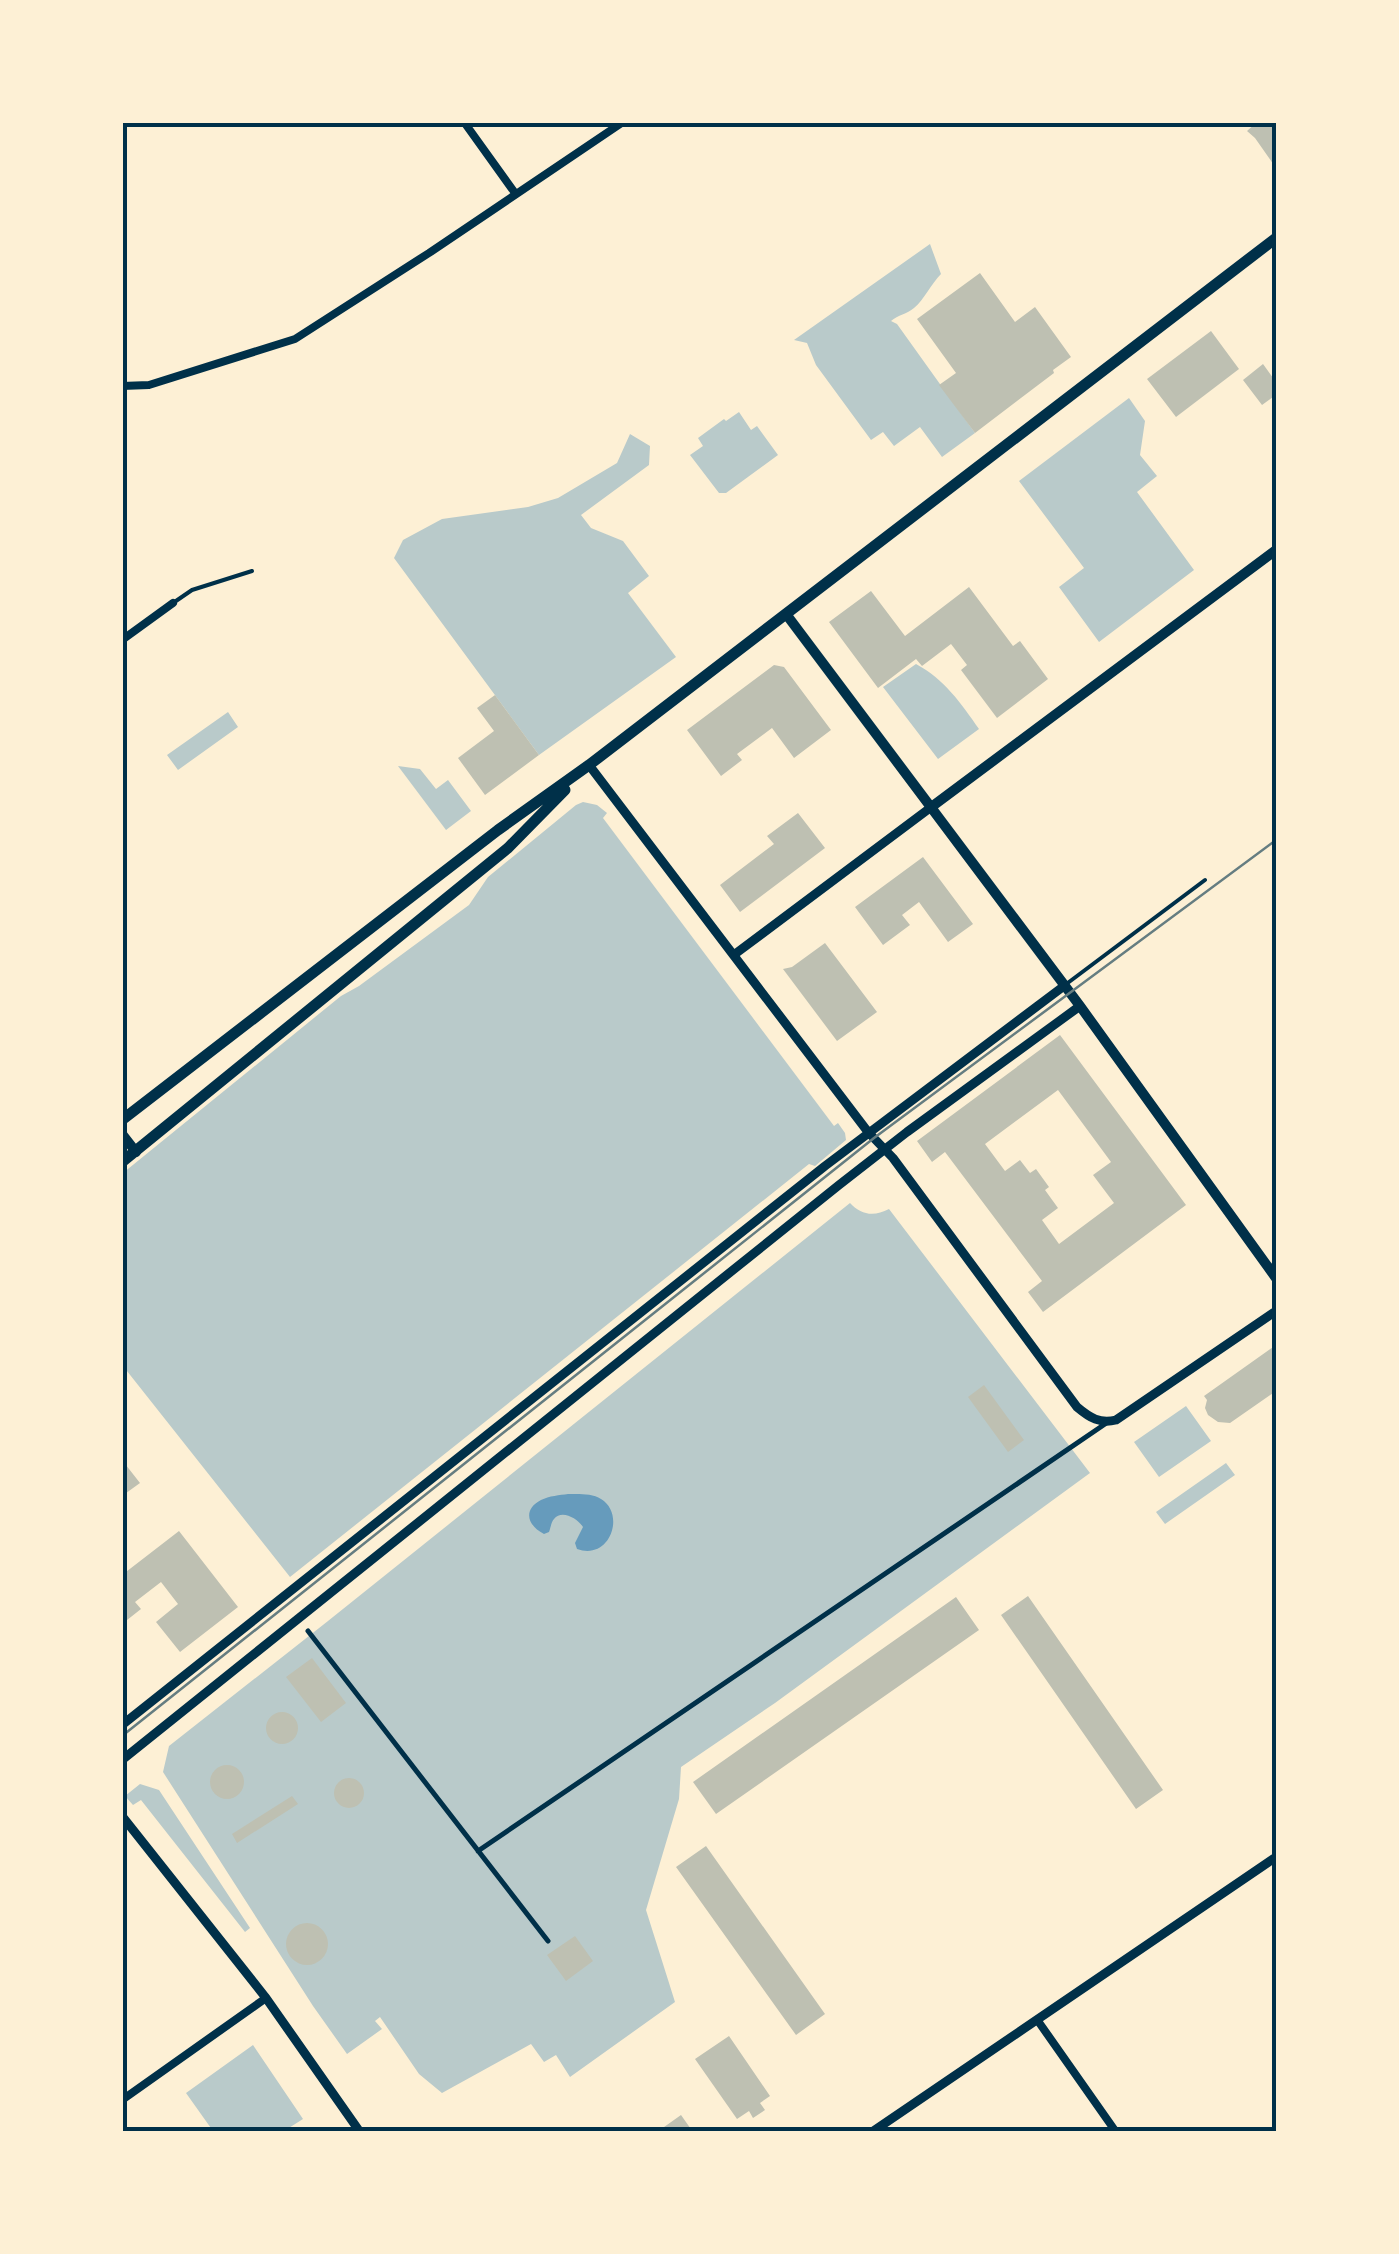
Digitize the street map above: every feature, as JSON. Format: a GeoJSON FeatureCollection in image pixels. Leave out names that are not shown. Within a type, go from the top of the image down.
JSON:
{"type":"FeatureCollection","features":[{"type":"Feature","properties":{"kind":"main road"},"geometry":{"type":"LineString","coordinates":[[122,1120],[1276,238]]}},
{"type":"Feature","properties":{"kind":"main road"},"geometry":{"type":"LineString","coordinates":[[930,808],[1276,550]]}},
{"type":"Feature","properties":{"kind":"main road"},"geometry":{"type":"LineString","coordinates":[[786,614],[1080,1006],[1276,1278]]}},
{"type":"Feature","properties":{"kind":"main road"},"geometry":{"type":"LineString","coordinates":[[122,1162],[508,848],[589,765]]}},
{"type":"Feature","properties":{"kind":"main road"},"geometry":{"type":"LineString","coordinates":[[122,1134],[136,1152]]}},
{"type":"Feature","properties":{"kind":"street"},"geometry":{"type":"LineString","coordinates":[[464,122],[515,194]]}},
{"type":"Feature","properties":{"kind":"street"},"geometry":{"type":"LineString","coordinates":[[122,386],[150,386],[295,339],[623,122]]}},
{"type":"Feature","properties":{"kind":"street"},"geometry":{"type":"LineString","coordinates":[[122,640],[172,603]]}},
{"type":"Feature","properties":{"kind":"street"},"geometry":{"type":"LineString","coordinates":[[589,765],[868,1132],[885,1149],[1077,1407],[1088,1416],[1108,1422]]}},
{"type":"Feature","properties":{"kind":"street"},"geometry":{"type":"LineString","coordinates":[[735,954],[930,808]]}},
{"type":"Feature","properties":{"kind":"street"},"geometry":{"type":"LineString","coordinates":[[122,1725],[868,1132],[1064,986]]}},
{"type":"Feature","properties":{"kind":"street"},"geometry":{"type":"LineString","coordinates":[[122,1760],[885,1149],[1080,1006]]}},
{"type":"Feature","properties":{"kind":"street"},"geometry":{"type":"LineString","coordinates":[[478,1851],[1276,1311]]}},
{"type":"Feature","properties":{"kind":"street"},"geometry":{"type":"LineString","coordinates":[[308,1631],[548,1942]]}},
{"type":"Feature","properties":{"kind":"street"},"geometry":{"type":"LineString","coordinates":[[122,1816],[266,1998],[360,2132]]}},
{"type":"Feature","properties":{"kind":"street"},"geometry":{"type":"LineString","coordinates":[[872,2132],[1276,1857]]}},
{"type":"Feature","properties":{"kind":"street"},"geometry":{"type":"LineString","coordinates":[[122,2100],[266,1998]]}},
{"type":"Feature","properties":{"kind":"street"},"geometry":{"type":"LineString","coordinates":[[1038,2021],[1116,2132]]}},
{"type":"Feature","properties":{"kind":"lane"},"geometry":{"type":"LineString","coordinates":[[172,603],[192,590],[252,571]]}},
{"type":"Feature","properties":{"kind":"lane"},"geometry":{"type":"LineString","coordinates":[[1064,986],[1205,880]]}},
{"type":"Feature","properties":{"kind":"shaded area"},"geometry":{"type":"Polygon","coordinates":[[[930,244],[941,274],[918,305],[891,321],[975,433],[942,457],[920,427],[894,446],[883,432],[871,440],[816,365],[807,343],[794,340],[930,244]]]}},
{"type":"Feature","properties":{"kind":"shaded area"},"geometry":{"type":"Polygon","coordinates":[[[1129,398],[1145,421],[1140,455],[1157,476],[1137,492],[1194,570],[1099,642],[1059,587],[1084,568],[1019,481],[1129,398]]]}},
{"type":"Feature","properties":{"kind":"shaded area"},"geometry":{"type":"Polygon","coordinates":[[[739,412],[751,430],[757,426],[778,455],[726,493],[719,493],[690,455],[703,446],[698,438],[739,412]]]}},
{"type":"Feature","properties":{"kind":"shaded area"},"geometry":{"type":"Polygon","coordinates":[[[630,434],[650,446],[649,465],[581,515],[591,528],[623,541],[649,576],[628,593],[676,657],[539,755],[394,558],[403,540],[442,519],[528,507],[558,498],[617,463],[630,434]]]}},
{"type":"Feature","properties":{"kind":"shaded area"},"geometry":{"type":"Polygon","coordinates":[[[916,664],[943,684],[979,729],[938,759],[883,687],[916,664]]]}},
{"type":"Feature","properties":{"kind":"shaded area"},"geometry":{"type":"Polygon","coordinates":[[[228,712],[238,727],[178,770],[167,755],[228,712]]]}},
{"type":"Feature","properties":{"kind":"shaded area"},"geometry":{"type":"Polygon","coordinates":[[[398,766],[420,769],[436,789],[448,780],[471,811],[446,830],[398,766]]]}},
{"type":"Feature","properties":{"kind":"shaded area"},"geometry":{"type":"Polygon","coordinates":[[[583,802],[597,805],[607,813],[603,818],[834,1126],[838,1123],[846,1140],[815,1166],[809,1164],[290,1577],[123,1366],[123,1173],[341,996],[469,905],[488,877],[583,802]]]}},
{"type":"Feature","properties":{"kind":"shaded area"},"geometry":{"type":"Polygon","coordinates":[[[850,1203],[868,1214],[889,1209],[1090,1473],[681,1767],[679,1799],[646,1910],[675,2002],[570,2077],[556,2055],[544,2062],[531,2044],[442,2093],[419,2074],[380,2017],[375,2021],[382,2029],[347,2054],[163,1772],[169,1746],[850,1203]]]}},
{"type":"Feature","properties":{"kind":"shaded area"},"geometry":{"type":"Polygon","coordinates":[[[1186,1406],[1211,1441],[1159,1477],[1134,1442],[1186,1406]]]}},
{"type":"Feature","properties":{"kind":"shaded area"},"geometry":{"type":"Polygon","coordinates":[[[1226,1463],[1235,1475],[1165,1524],[1156,1512],[1226,1463]]]}},
{"type":"Feature","properties":{"kind":"shaded area"},"geometry":{"type":"Polygon","coordinates":[[[140,1784],[159,1790],[250,1928],[245,1932],[141,1800],[133,1805],[125,1796],[140,1784]]]}},
{"type":"Feature","properties":{"kind":"shaded area"},"geometry":{"type":"Polygon","coordinates":[[[253,2045],[303,2119],[284,2131],[213,2131],[186,2093],[253,2045]]]}},
{"type":"Feature","properties":{"kind":"water"},"geometry":{"type":"Polygon","coordinates":[[[568,1494],[593,1496],[608,1506],[612,1515],[611,1534],[598,1548],[577,1549],[575,1543],[583,1527],[570,1516],[557,1516],[544,1534],[531,1522],[529,1513],[535,1504],[568,1494]]]}},
{"type":"Feature","properties":{"kind":"building"},"geometry":{"type":"Polygon","coordinates":[[[1257,122],[1276,122],[1276,168],[1247,131],[1257,122]]]}},
{"type":"Feature","properties":{"kind":"building"},"geometry":{"type":"Polygon","coordinates":[[[980,273],[1015,322],[1035,307],[1071,357],[975,433],[939,385],[956,373],[917,319],[980,273]]]}},
{"type":"Feature","properties":{"kind":"building"},"geometry":{"type":"Polygon","coordinates":[[[1211,331],[1239,369],[1176,417],[1147,379],[1211,331]]]}},
{"type":"Feature","properties":{"kind":"building"},"geometry":{"type":"Polygon","coordinates":[[[1263,364],[1276,382],[1276,395],[1262,405],[1243,380],[1263,364]]]}},
{"type":"Feature","properties":{"kind":"building"},"geometry":{"type":"Polygon","coordinates":[[[969,587],[1013,646],[1020,641],[1048,679],[997,718],[961,670],[967,665],[951,644],[922,666],[916,659],[878,688],[829,622],[871,591],[905,636],[969,587]]]}},
{"type":"Feature","properties":{"kind":"building"},"geometry":{"type":"Polygon","coordinates":[[[774,665],[784,667],[831,730],[794,758],[772,728],[737,754],[742,760],[721,776],[687,730],[774,665]]]}},
{"type":"Feature","properties":{"kind":"building"},"geometry":{"type":"Polygon","coordinates":[[[495,695],[539,755],[485,795],[458,758],[494,731],[477,708],[495,695]]]}},
{"type":"Feature","properties":{"kind":"building"},"geometry":{"type":"Polygon","coordinates":[[[798,813],[825,848],[740,912],[720,885],[774,844],[767,836],[798,813]]]}},
{"type":"Feature","properties":{"kind":"building"},"geometry":{"type":"Polygon","coordinates":[[[923,857],[973,924],[948,942],[919,902],[902,915],[910,925],[883,945],[855,907],[923,857]]]}},
{"type":"Feature","properties":{"kind":"building"},"geometry":{"type":"Polygon","coordinates":[[[825,943],[877,1012],[837,1041],[783,969],[792,967],[825,943]]]}},
{"type":"Feature","properties":{"kind":"building"},"geometry":{"type":"Polygon","coordinates":[[[1060,1035],[1186,1205],[1043,1312],[1028,1292],[1042,1281],[945,1152],[932,1162],[917,1141],[1060,1035]],[[1058,1090],[985,1144],[1005,1171],[1020,1160],[1030,1173],[1036,1169],[1058,1208],[1042,1220],[1059,1244],[1114,1203],[1093,1175],[1111,1162],[1058,1090]]]}},
{"type":"Feature","properties":{"kind":"building"},"geometry":{"type":"Polygon","coordinates":[[[1276,1345],[1276,1391],[1230,1423],[1218,1422],[1208,1415],[1204,1396],[1276,1345]]]}},
{"type":"Feature","properties":{"kind":"building"},"geometry":{"type":"Polygon","coordinates":[[[984,1385],[1024,1440],[1008,1452],[968,1397],[984,1385]]]}},
{"type":"Feature","properties":{"kind":"building"},"geometry":{"type":"Polygon","coordinates":[[[122,1460],[140,1483],[122,1496],[122,1460]]]}},
{"type":"Feature","properties":{"kind":"building"},"geometry":{"type":"Polygon","coordinates":[[[179,1531],[238,1607],[180,1652],[156,1622],[178,1604],[161,1582],[135,1602],[141,1609],[122,1624],[122,1575],[179,1531]]]}},
{"type":"Feature","properties":{"kind":"building"},"geometry":{"type":"Polygon","coordinates":[[[1028,1596],[1163,1790],[1136,1809],[1001,1615],[1028,1596]]]}},
{"type":"Feature","properties":{"kind":"building"},"geometry":{"type":"Polygon","coordinates":[[[956,1597],[979,1630],[716,1814],[693,1782],[956,1597]]]}},
{"type":"Feature","properties":{"kind":"building"},"geometry":{"type":"Polygon","coordinates":[[[312,1658],[346,1703],[321,1722],[286,1677],[312,1658]]]}},
{"type":"Feature","properties":{"kind":"building"},"geometry":{"type":"Polygon","coordinates":[[[282,1712],[293,1717],[298,1728],[293,1739],[282,1744],[271,1739],[266,1728],[271,1717],[282,1712]]]}},
{"type":"Feature","properties":{"kind":"building"},"geometry":{"type":"Polygon","coordinates":[[[227,1765],[239,1770],[244,1782],[239,1794],[227,1799],[215,1794],[210,1782],[215,1770],[227,1765]]]}},
{"type":"Feature","properties":{"kind":"building"},"geometry":{"type":"Polygon","coordinates":[[[349,1778],[360,1782],[364,1793],[360,1804],[349,1808],[338,1804],[334,1793],[338,1782],[349,1778]]]}},
{"type":"Feature","properties":{"kind":"building"},"geometry":{"type":"Polygon","coordinates":[[[292,1796],[298,1804],[237,1843],[232,1834],[292,1796]]]}},
{"type":"Feature","properties":{"kind":"building"},"geometry":{"type":"Polygon","coordinates":[[[706,1846],[825,2014],[796,2035],[676,1867],[706,1846]]]}},
{"type":"Feature","properties":{"kind":"building"},"geometry":{"type":"Polygon","coordinates":[[[307,1923],[322,1929],[328,1944],[322,1959],[307,1965],[292,1959],[286,1944],[292,1929],[307,1923]]]}},
{"type":"Feature","properties":{"kind":"building"},"geometry":{"type":"Polygon","coordinates":[[[575,1936],[593,1961],[566,1981],[547,1955],[575,1936]]]}},
{"type":"Feature","properties":{"kind":"building"},"geometry":{"type":"Polygon","coordinates":[[[729,2036],[770,2096],[760,2103],[765,2110],[753,2118],[749,2111],[737,2119],[695,2059],[729,2036]]]}},
{"type":"Feature","properties":{"kind":"building"},"geometry":{"type":"Polygon","coordinates":[[[681,2115],[693,2132],[657,2132],[681,2115]]]}},
{"type":"Feature","properties":{"kind":"tram line"},"geometry":{"type":"LineString","coordinates":[[122,1736],[874,1138],[1276,840]]}}]}
